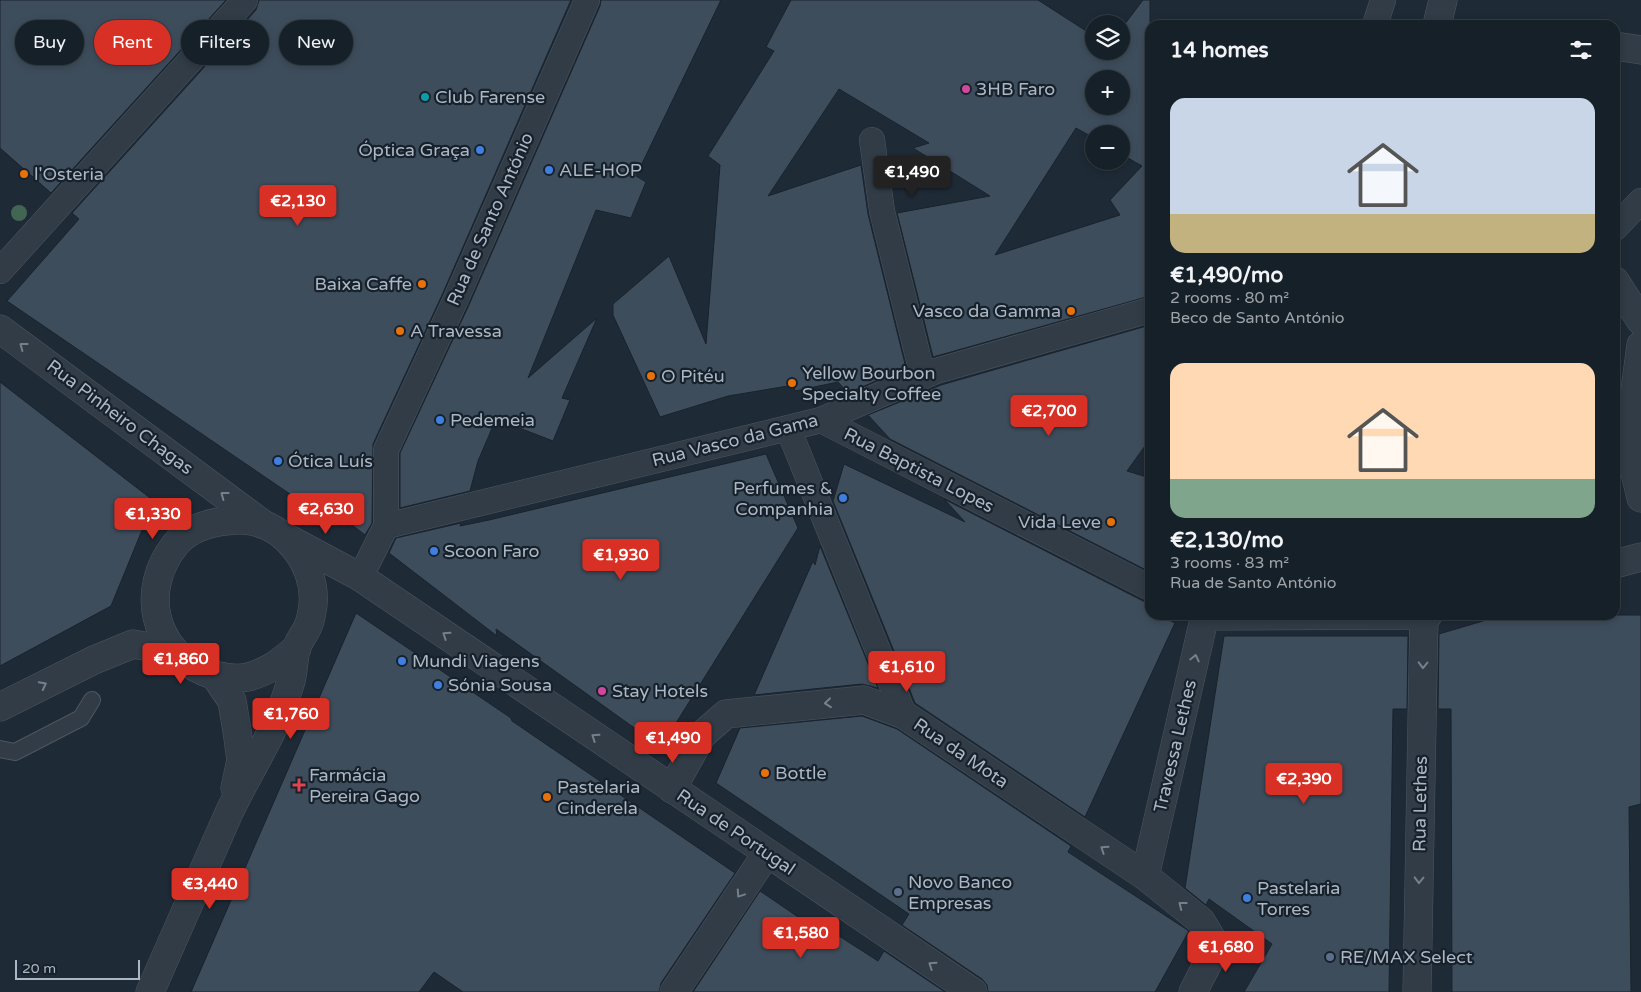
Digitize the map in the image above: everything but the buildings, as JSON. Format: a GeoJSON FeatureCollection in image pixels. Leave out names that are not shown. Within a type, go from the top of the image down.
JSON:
{"type":"FeatureCollection","features":[{"type":"Feature","properties":{"kind":"street"},"geometry":{"type":"LineString","coordinates":[[0,271],[245,0]]}},
{"type":"Feature","properties":{"kind":"street","name":"Rua de Santo António"},"geometry":{"type":"LineString","coordinates":[[386,526],[386,450],[455,301],[587,0]]}},
{"type":"Feature","properties":{"kind":"street"},"geometry":{"type":"LineString","coordinates":[[1377,20],[1383,0]]}},
{"type":"Feature","properties":{"kind":"street"},"geometry":{"type":"LineString","coordinates":[[1438,20],[1443,0]]}},
{"type":"Feature","properties":{"kind":"street"},"geometry":{"type":"LineString","coordinates":[[1620,47],[1641,50]]}},
{"type":"Feature","properties":{"kind":"street"},"geometry":{"type":"LineString","coordinates":[[872,140],[882,211],[923,377]]}},
{"type":"Feature","properties":{"kind":"street"},"geometry":{"type":"LineString","coordinates":[[1620,223],[1641,201]]}},
{"type":"Feature","properties":{"kind":"street"},"geometry":{"type":"LineString","coordinates":[[1620,289],[1641,321]]}},
{"type":"Feature","properties":{"kind":"street","name":"Rua Vasco da Gama"},"geometry":{"type":"LineString","coordinates":[[386,526],[821,420],[936,371],[1145,311]]}},
{"type":"Feature","properties":{"kind":"street","name":"Rua Pinheiro Chagas"},"geometry":{"type":"LineString","coordinates":[[0,329],[273,530],[358,569]]}},
{"type":"Feature","properties":{"kind":"street"},"geometry":{"type":"LineString","coordinates":[[1641,344],[1628,443],[1641,498]]}},
{"type":"Feature","properties":{"kind":"street","name":"Rua Baptista Lopes"},"geometry":{"type":"LineString","coordinates":[[821,420],[1145,585]]}},
{"type":"Feature","properties":{"kind":"street"},"geometry":{"type":"LineString","coordinates":[[788,428],[904,714]]}},
{"type":"Feature","properties":{"kind":"street"},"geometry":{"type":"LineString","coordinates":[[244,520],[273,530],[299,552],[310,576],[313,603],[310,624],[296,648],[275,666],[246,678],[215,676],[192,666],[173,651],[159,626],[154,597],[161,566],[176,544],[193,530],[217,521],[244,520]]}},
{"type":"Feature","properties":{"kind":"street"},"geometry":{"type":"LineString","coordinates":[[358,569],[386,526]]}},
{"type":"Feature","properties":{"kind":"street"},"geometry":{"type":"LineString","coordinates":[[1620,563],[1641,557]]}},
{"type":"Feature","properties":{"kind":"street","name":"Rua de Portugal"},"geometry":{"type":"LineString","coordinates":[[358,569],[672,789],[973,992]]}},
{"type":"Feature","properties":{"kind":"street","name":"Travessa Lethes"},"geometry":{"type":"LineString","coordinates":[[1145,876],[1203,620]]}},
{"type":"Feature","properties":{"kind":"street","name":"Rua Lethes"},"geometry":{"type":"LineString","coordinates":[[1416,992],[1426,620]]}},
{"type":"Feature","properties":{"kind":"street"},"geometry":{"type":"LineString","coordinates":[[0,707],[94,660],[133,644],[173,651]]}},
{"type":"Feature","properties":{"kind":"street"},"geometry":{"type":"LineString","coordinates":[[150,992],[230,812],[270,738],[291,684],[296,648]]}},
{"type":"Feature","properties":{"kind":"street"},"geometry":{"type":"LineString","coordinates":[[215,676],[232,701],[241,760],[230,812]]}},
{"type":"Feature","properties":{"kind":"street","name":"Rua da Mota"},"geometry":{"type":"LineString","coordinates":[[672,789],[702,735],[726,714],[864,700],[904,714],[1145,876],[1202,921],[1212,940],[1211,957],[1192,992]]}},
{"type":"Feature","properties":{"kind":"street"},"geometry":{"type":"LineString","coordinates":[[674,992],[767,853]]}},
{"type":"Feature","properties":{"kind":"lane"},"geometry":{"type":"LineString","coordinates":[[0,749],[15,752],[81,718],[92,700]]}},
{"type":"Feature","properties":{"kind":"place","name":"3HB Faro"},"geometry":{"type":"Point","coordinates":[966,89]}},
{"type":"Feature","properties":{"kind":"place","name":"Club Farense"},"geometry":{"type":"Point","coordinates":[425,97]}},
{"type":"Feature","properties":{"kind":"place","name":"Óptica Graça"},"geometry":{"type":"Point","coordinates":[480,150]}},
{"type":"Feature","properties":{"kind":"place","name":"ALE-HOP"},"geometry":{"type":"Point","coordinates":[549,170]}},
{"type":"Feature","properties":{"kind":"place","name":"l'Osteria"},"geometry":{"type":"Point","coordinates":[24,174]}},
{"type":"Feature","properties":{"kind":"place","name":"Baixa Caffe"},"geometry":{"type":"Point","coordinates":[422,284]}},
{"type":"Feature","properties":{"kind":"place","name":"Vasco da Gamma"},"geometry":{"type":"Point","coordinates":[1071,311]}},
{"type":"Feature","properties":{"kind":"place","name":"A Travessa"},"geometry":{"type":"Point","coordinates":[400,331]}},
{"type":"Feature","properties":{"kind":"place","name":"O Pitéu"},"geometry":{"type":"Point","coordinates":[651,376]}},
{"type":"Feature","properties":{"kind":"place","name":"Yellow Bourbon Specialty Coffee"},"geometry":{"type":"Point","coordinates":[792,383]}},
{"type":"Feature","properties":{"kind":"place","name":"Pedemeia"},"geometry":{"type":"Point","coordinates":[440,420]}},
{"type":"Feature","properties":{"kind":"place","name":"Ótica Luís"},"geometry":{"type":"Point","coordinates":[278,461]}},
{"type":"Feature","properties":{"kind":"place","name":"Perfumes & Companhia"},"geometry":{"type":"Point","coordinates":[843,498]}},
{"type":"Feature","properties":{"kind":"place","name":"Vida Leve"},"geometry":{"type":"Point","coordinates":[1111,522]}},
{"type":"Feature","properties":{"kind":"place","name":"Scoon Faro"},"geometry":{"type":"Point","coordinates":[434,551]}},
{"type":"Feature","properties":{"kind":"place","name":"Mundi Viagens"},"geometry":{"type":"Point","coordinates":[402,661]}},
{"type":"Feature","properties":{"kind":"place","name":"Sónia Sousa"},"geometry":{"type":"Point","coordinates":[438,685]}},
{"type":"Feature","properties":{"kind":"place","name":"Stay Hotels"},"geometry":{"type":"Point","coordinates":[602,691]}},
{"type":"Feature","properties":{"kind":"place","name":"Bottle"},"geometry":{"type":"Point","coordinates":[765,773]}},
{"type":"Feature","properties":{"kind":"place","name":"Farmácia Pereira Gago"},"geometry":{"type":"Point","coordinates":[299,785]}},
{"type":"Feature","properties":{"kind":"place","name":"Pastelaria Cinderela"},"geometry":{"type":"Point","coordinates":[547,797]}},
{"type":"Feature","properties":{"kind":"place","name":"Novo Banco Empresas"},"geometry":{"type":"Point","coordinates":[898,892]}},
{"type":"Feature","properties":{"kind":"place","name":"Pastelaria Torres"},"geometry":{"type":"Point","coordinates":[1247,898]}},
{"type":"Feature","properties":{"kind":"place","name":"RE/MAX Select"},"geometry":{"type":"Point","coordinates":[1330,957]}}]}
